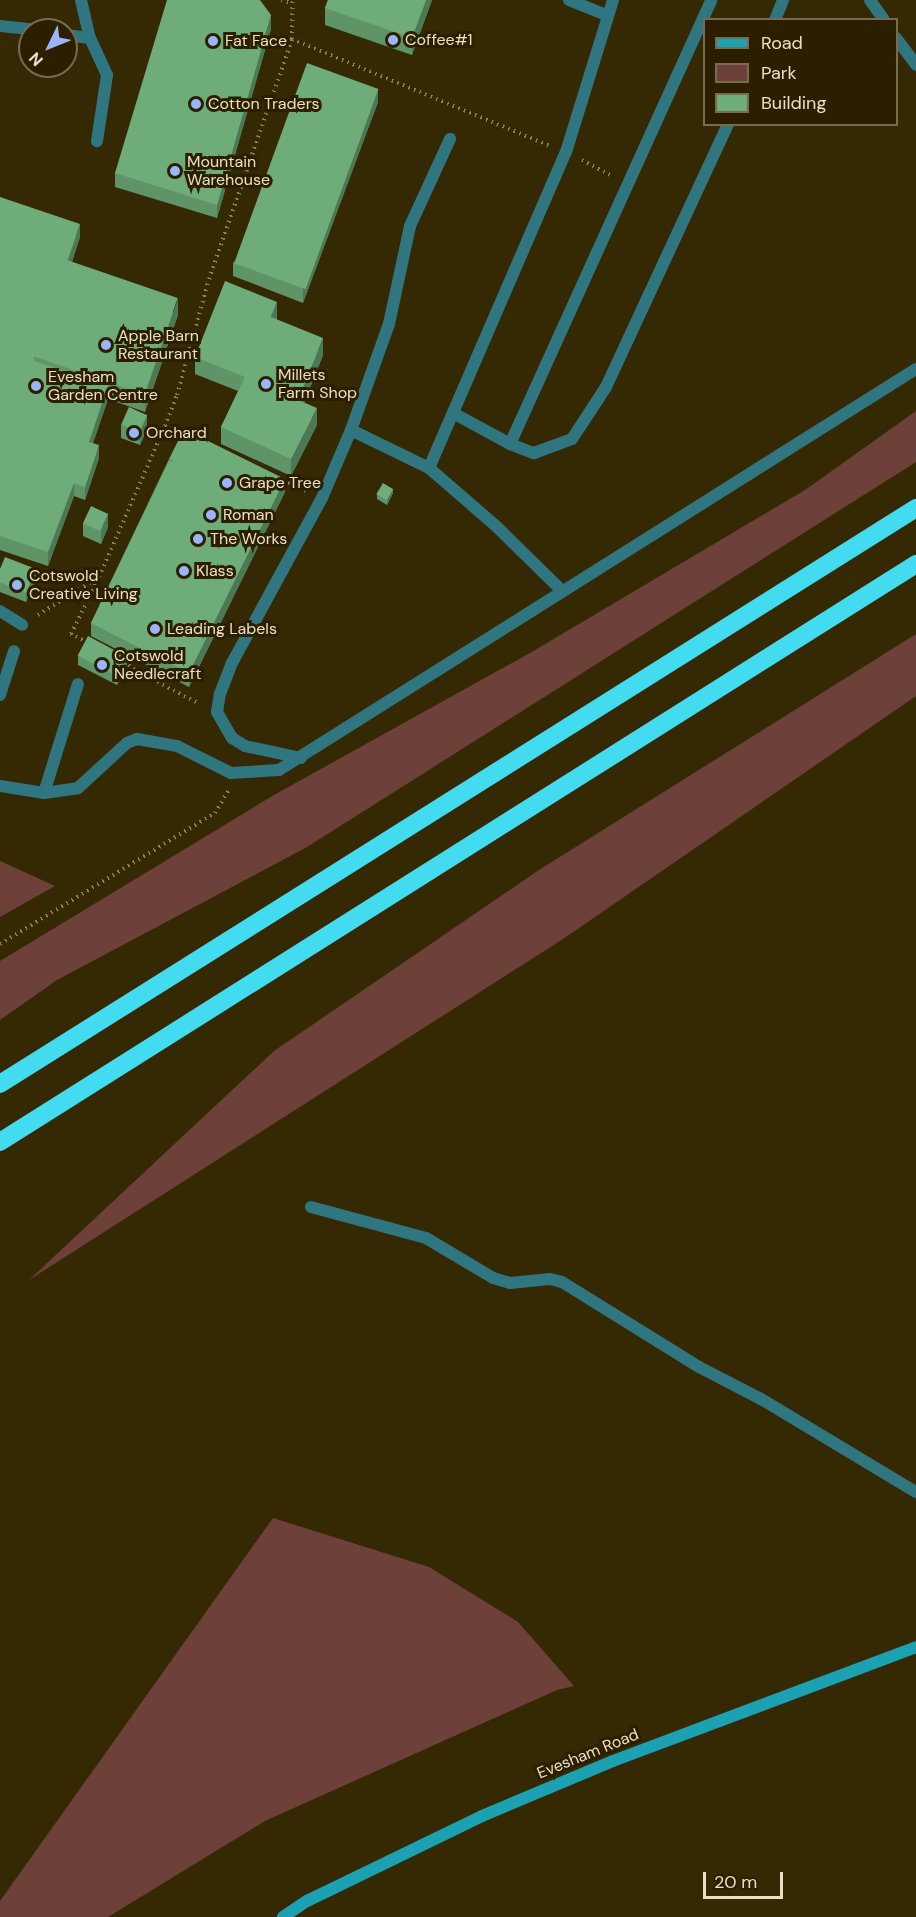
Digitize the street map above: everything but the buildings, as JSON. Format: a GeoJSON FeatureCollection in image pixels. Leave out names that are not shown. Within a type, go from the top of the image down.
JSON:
{"type":"FeatureCollection","features":[{"type":"Feature","properties":{"kind":"highway"},"geometry":{"type":"LineString","coordinates":[[0,1084],[916,508]]}},
{"type":"Feature","properties":{"kind":"highway"},"geometry":{"type":"LineString","coordinates":[[0,1142],[916,564]]}},
{"type":"Feature","properties":{"kind":"main road","name":"Evesham Road"},"geometry":{"type":"LineString","coordinates":[[283,1917],[307,1901],[482,1816],[613,1761],[916,1647]]}},
{"type":"Feature","properties":{"kind":"street"},"geometry":{"type":"LineString","coordinates":[[81,0],[90,38],[107,75],[97,141]]}},
{"type":"Feature","properties":{"kind":"street"},"geometry":{"type":"LineString","coordinates":[[569,0],[606,15]]}},
{"type":"Feature","properties":{"kind":"street"},"geometry":{"type":"LineString","coordinates":[[429,468],[566,152],[606,15],[613,0]]}},
{"type":"Feature","properties":{"kind":"street"},"geometry":{"type":"LineString","coordinates":[[510,444],[711,0]]}},
{"type":"Feature","properties":{"kind":"street"},"geometry":{"type":"LineString","coordinates":[[776,18],[783,0]]}},
{"type":"Feature","properties":{"kind":"street"},"geometry":{"type":"LineString","coordinates":[[870,0],[883,18]]}},
{"type":"Feature","properties":{"kind":"street"},"geometry":{"type":"LineString","coordinates":[[0,26],[18,28]]}},
{"type":"Feature","properties":{"kind":"street"},"geometry":{"type":"LineString","coordinates":[[78,36],[90,38]]}},
{"type":"Feature","properties":{"kind":"street"},"geometry":{"type":"LineString","coordinates":[[898,39],[916,65]]}},
{"type":"Feature","properties":{"kind":"street"},"geometry":{"type":"LineString","coordinates":[[453,413],[510,444],[534,453],[572,439],[606,387],[727,126]]}},
{"type":"Feature","properties":{"kind":"street"},"geometry":{"type":"LineString","coordinates":[[301,758],[245,746],[228,732],[217,712],[232,663],[322,498],[351,430],[389,324],[410,226],[450,139]]}},
{"type":"Feature","properties":{"kind":"street"},"geometry":{"type":"LineString","coordinates":[[0,786],[44,793],[78,788],[127,743],[137,739],[177,746],[231,773],[279,770],[561,590],[916,369]]}},
{"type":"Feature","properties":{"kind":"street"},"geometry":{"type":"LineString","coordinates":[[351,430],[429,468],[497,527],[561,590]]}},
{"type":"Feature","properties":{"kind":"street"},"geometry":{"type":"LineString","coordinates":[[0,611],[22,625]]}},
{"type":"Feature","properties":{"kind":"street"},"geometry":{"type":"LineString","coordinates":[[0,695],[14,651]]}},
{"type":"Feature","properties":{"kind":"street"},"geometry":{"type":"LineString","coordinates":[[44,793],[78,684]]}},
{"type":"Feature","properties":{"kind":"street"},"geometry":{"type":"LineString","coordinates":[[311,1207],[426,1238],[493,1278],[510,1282],[550,1279],[562,1282],[699,1367],[761,1399],[916,1492]]}},
{"type":"Feature","properties":{"kind":"path"},"geometry":{"type":"LineString","coordinates":[[91,644],[71,634],[99,577],[177,395],[209,279],[292,39],[292,2],[281,0]]}},
{"type":"Feature","properties":{"kind":"path"},"geometry":{"type":"LineString","coordinates":[[292,39],[566,152],[627,183]]}},
{"type":"Feature","properties":{"kind":"path"},"geometry":{"type":"LineString","coordinates":[[165,426],[196,441]]}},
{"type":"Feature","properties":{"kind":"path"},"geometry":{"type":"LineString","coordinates":[[280,479],[322,498]]}},
{"type":"Feature","properties":{"kind":"path"},"geometry":{"type":"LineString","coordinates":[[22,625],[99,577]]}},
{"type":"Feature","properties":{"kind":"path"},"geometry":{"type":"LineString","coordinates":[[120,658],[136,671],[217,712]]}},
{"type":"Feature","properties":{"kind":"path"},"geometry":{"type":"LineString","coordinates":[[0,944],[215,813],[230,787],[231,773]]}},
{"type":"Feature","properties":{"kind":"green space"},"geometry":{"type":"Polygon","coordinates":[[[916,411],[916,462],[307,847],[57,980],[0,1020],[0,961],[274,795],[530,653],[805,490],[916,411]]]}},
{"type":"Feature","properties":{"kind":"green space"},"geometry":{"type":"Polygon","coordinates":[[[916,634],[916,696],[563,939],[29,1280],[274,1051],[539,870],[916,634]]]}},
{"type":"Feature","properties":{"kind":"green space"},"geometry":{"type":"Polygon","coordinates":[[[0,861],[55,886],[0,917],[0,861]]]}},
{"type":"Feature","properties":{"kind":"green space"},"geometry":{"type":"Polygon","coordinates":[[[273,1518],[429,1567],[518,1622],[574,1686],[557,1690],[265,1821],[108,1917],[0,1917],[0,1901],[273,1518]]]}},
{"type":"Feature","properties":{"kind":"place","name":"Coffee#1"},"geometry":{"type":"Point","coordinates":[393,40]}},
{"type":"Feature","properties":{"kind":"place","name":"Fat Face"},"geometry":{"type":"Point","coordinates":[213,41]}},
{"type":"Feature","properties":{"kind":"place","name":"Cotton Traders"},"geometry":{"type":"Point","coordinates":[196,104]}},
{"type":"Feature","properties":{"kind":"place","name":"Mountain Warehouse"},"geometry":{"type":"Point","coordinates":[175,171]}},
{"type":"Feature","properties":{"kind":"place","name":"Apple Barn Restaurant"},"geometry":{"type":"Point","coordinates":[106,345]}},
{"type":"Feature","properties":{"kind":"place","name":"Millets Farm Shop"},"geometry":{"type":"Point","coordinates":[266,384]}},
{"type":"Feature","properties":{"kind":"place","name":"Evesham Garden Centre"},"geometry":{"type":"Point","coordinates":[36,386]}},
{"type":"Feature","properties":{"kind":"place","name":"Orchard"},"geometry":{"type":"Point","coordinates":[134,433]}},
{"type":"Feature","properties":{"kind":"place","name":"Grape Tree"},"geometry":{"type":"Point","coordinates":[227,483]}},
{"type":"Feature","properties":{"kind":"place","name":"Roman"},"geometry":{"type":"Point","coordinates":[211,515]}},
{"type":"Feature","properties":{"kind":"place","name":"The Works"},"geometry":{"type":"Point","coordinates":[198,539]}},
{"type":"Feature","properties":{"kind":"place","name":"Klass"},"geometry":{"type":"Point","coordinates":[184,571]}},
{"type":"Feature","properties":{"kind":"place","name":"Cotswold Creative Living"},"geometry":{"type":"Point","coordinates":[17,585]}},
{"type":"Feature","properties":{"kind":"place","name":"Leading Labels"},"geometry":{"type":"Point","coordinates":[155,629]}},
{"type":"Feature","properties":{"kind":"place","name":"Cotswold Needlecraft"},"geometry":{"type":"Point","coordinates":[102,665]}}]}
